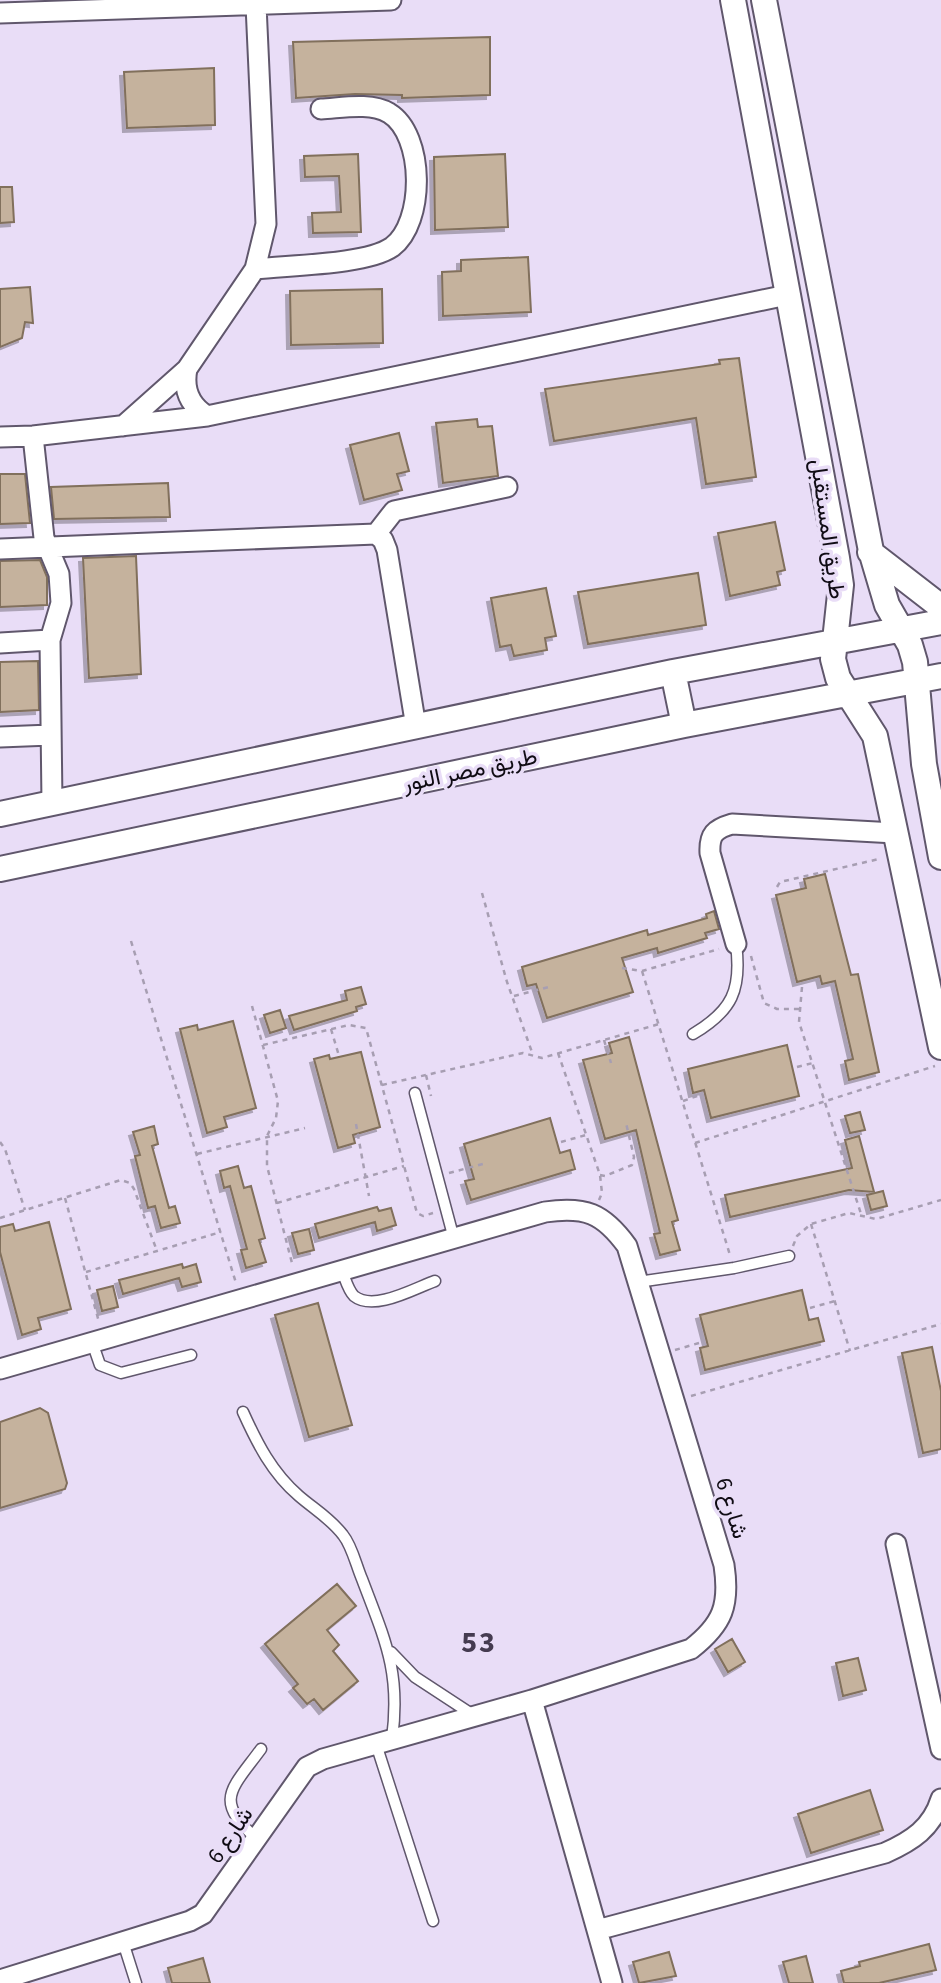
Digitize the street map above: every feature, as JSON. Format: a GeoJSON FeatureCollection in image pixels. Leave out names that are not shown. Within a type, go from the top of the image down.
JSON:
{"type":"FeatureCollection","features":[{"type":"Feature","properties":{"kind":"street"},"geometry":{"type":"LineString","coordinates":[[0,13],[182,4],[256,5],[391,0]]}},
{"type":"Feature","properties":{"kind":"street","name":"طريق المستقبل"},"geometry":{"type":"LineString","coordinates":[[733,0],[837,558],[841,585],[833,659],[838,678],[875,737],[941,1047]]}},
{"type":"Feature","properties":{"kind":"street","name":"طريق المستقبل"},"geometry":{"type":"LineString","coordinates":[[764,0],[871,551],[887,605],[913,653],[924,764],[941,857]]}},
{"type":"Feature","properties":{"kind":"street"},"geometry":{"type":"LineString","coordinates":[[124,426],[187,369],[255,269],[266,225],[256,5]]}},
{"type":"Feature","properties":{"kind":"street"},"geometry":{"type":"LineString","coordinates":[[255,269],[374,255],[399,240],[411,222],[416,201],[411,146],[402,124],[388,113],[371,107],[321,109]]}},
{"type":"Feature","properties":{"kind":"street"},"geometry":{"type":"LineString","coordinates":[[0,437],[33,436],[208,416],[787,295]]}},
{"type":"Feature","properties":{"kind":"street"},"geometry":{"type":"LineString","coordinates":[[187,369],[186,388],[189,397],[208,416]]}},
{"type":"Feature","properties":{"kind":"street"},"geometry":{"type":"LineString","coordinates":[[33,436],[44,538],[59,574],[61,603],[50,640],[52,803]]}},
{"type":"Feature","properties":{"kind":"street"},"geometry":{"type":"LineString","coordinates":[[376,534],[394,511],[507,487]]}},
{"type":"Feature","properties":{"kind":"street"},"geometry":{"type":"LineString","coordinates":[[0,549],[376,534],[383,540],[387,550],[416,727]]}},
{"type":"Feature","properties":{"kind":"street"},"geometry":{"type":"LineString","coordinates":[[837,558],[871,551],[941,607]]}},
{"type":"Feature","properties":{"kind":"street"},"geometry":{"type":"LineString","coordinates":[[0,814],[673,672],[941,622]]}},
{"type":"Feature","properties":{"kind":"street"},"geometry":{"type":"LineString","coordinates":[[0,643],[50,640]]}},
{"type":"Feature","properties":{"kind":"street"},"geometry":{"type":"LineString","coordinates":[[673,672],[684,724]]}},
{"type":"Feature","properties":{"kind":"street","name":"طريق مصر النور"},"geometry":{"type":"LineString","coordinates":[[0,869],[684,724],[941,676]]}},
{"type":"Feature","properties":{"kind":"street"},"geometry":{"type":"LineString","coordinates":[[0,737],[51,735]]}},
{"type":"Feature","properties":{"kind":"street"},"geometry":{"type":"LineString","coordinates":[[883,772],[924,764]]}},
{"type":"Feature","properties":{"kind":"street"},"geometry":{"type":"LineString","coordinates":[[736,944],[710,853],[709,840],[716,829],[732,824],[897,843]]}},
{"type":"Feature","properties":{"kind":"street"},"geometry":{"type":"LineString","coordinates":[[1,1364],[98,1341],[545,1212],[569,1208],[592,1213]]}},
{"type":"Feature","properties":{"kind":"street","name":"شارع 6"},"geometry":{"type":"LineString","coordinates":[[0,1980],[203,1914],[307,1767],[323,1759],[532,1700],[691,1649],[710,1634],[723,1613],[728,1589],[724,1565],[627,1245],[613,1226],[592,1213]]}},
{"type":"Feature","properties":{"kind":"street"},"geometry":{"type":"LineString","coordinates":[[896,1544],[941,1749]]}},
{"type":"Feature","properties":{"kind":"street"},"geometry":{"type":"LineString","coordinates":[[532,1700],[612,1983]]}},
{"type":"Feature","properties":{"kind":"street"},"geometry":{"type":"LineString","coordinates":[[597,1930],[885,1853],[914,1840],[936,1815],[941,1798]]}},
{"type":"Feature","properties":{"kind":"lane"},"geometry":{"type":"LineString","coordinates":[[693,1034],[716,1020],[733,998],[740,972],[736,944]]}},
{"type":"Feature","properties":{"kind":"lane"},"geometry":{"type":"LineString","coordinates":[[415,1093],[454,1239]]}},
{"type":"Feature","properties":{"kind":"lane"},"geometry":{"type":"LineString","coordinates":[[638,1282],[734,1268],[789,1256]]}},
{"type":"Feature","properties":{"kind":"lane"},"geometry":{"type":"LineString","coordinates":[[342,1270],[352,1294],[363,1301],[375,1301],[435,1281]]}},
{"type":"Feature","properties":{"kind":"lane"},"geometry":{"type":"LineString","coordinates":[[98,1341],[100,1365],[121,1373],[191,1355]]}},
{"type":"Feature","properties":{"kind":"lane"},"geometry":{"type":"LineString","coordinates":[[243,1412],[256,1443],[275,1471],[299,1496],[326,1515],[345,1538],[390,1652],[395,1681],[384,1742],[433,1921]]}},
{"type":"Feature","properties":{"kind":"lane"},"geometry":{"type":"LineString","coordinates":[[390,1652],[415,1677],[474,1716]]}},
{"type":"Feature","properties":{"kind":"lane"},"geometry":{"type":"LineString","coordinates":[[257,1839],[234,1819],[229,1804],[233,1788],[261,1749]]}},
{"type":"Feature","properties":{"kind":"lane"},"geometry":{"type":"LineString","coordinates":[[122,1942],[136,1983]]}},
{"type":"Feature","properties":{"kind":"path"},"geometry":{"type":"LineString","coordinates":[[778,887],[780,881],[897,843]]}},
{"type":"Feature","properties":{"kind":"path"},"geometry":{"type":"LineString","coordinates":[[482,894],[507,982],[533,1055]]}},
{"type":"Feature","properties":{"kind":"path"},"geometry":{"type":"LineString","coordinates":[[131,941],[242,1299]]}},
{"type":"Feature","properties":{"kind":"path"},"geometry":{"type":"LineString","coordinates":[[622,968],[642,971],[736,944]]}},
{"type":"Feature","properties":{"kind":"path"},"geometry":{"type":"LineString","coordinates":[[642,971],[734,1268]]}},
{"type":"Feature","properties":{"kind":"path"},"geometry":{"type":"LineString","coordinates":[[514,996],[549,987]]}},
{"type":"Feature","properties":{"kind":"path"},"geometry":{"type":"LineString","coordinates":[[803,987],[799,1022],[862,1217]]}},
{"type":"Feature","properties":{"kind":"path"},"geometry":{"type":"LineString","coordinates":[[252,1006],[278,1101],[276,1118],[267,1136],[267,1166],[298,1283]]}},
{"type":"Feature","properties":{"kind":"path"},"geometry":{"type":"LineString","coordinates":[[382,1085],[523,1053],[542,1058],[659,1024]]}},
{"type":"Feature","properties":{"kind":"path"},"geometry":{"type":"LineString","coordinates":[[263,1045],[331,1029],[359,1025],[366,1028],[419,1215],[446,1210]]}},
{"type":"Feature","properties":{"kind":"path"},"geometry":{"type":"LineString","coordinates":[[331,1029],[339,1056]]}},
{"type":"Feature","properties":{"kind":"path"},"geometry":{"type":"LineString","coordinates":[[604,1040],[611,1063]]}},
{"type":"Feature","properties":{"kind":"path"},"geometry":{"type":"LineString","coordinates":[[558,1053],[600,1175],[602,1193],[592,1213]]}},
{"type":"Feature","properties":{"kind":"path"},"geometry":{"type":"LineString","coordinates":[[797,1067],[813,1063]]}},
{"type":"Feature","properties":{"kind":"path"},"geometry":{"type":"LineString","coordinates":[[695,1143],[941,1064]]}},
{"type":"Feature","properties":{"kind":"path"},"geometry":{"type":"LineString","coordinates":[[682,1101],[700,1095]]}},
{"type":"Feature","properties":{"kind":"path"},"geometry":{"type":"LineString","coordinates":[[600,1175],[606,1176],[632,1165],[634,1157],[626,1123]]}},
{"type":"Feature","properties":{"kind":"path"},"geometry":{"type":"LineString","coordinates":[[356,1124],[364,1153],[369,1196]]}},
{"type":"Feature","properties":{"kind":"path"},"geometry":{"type":"LineString","coordinates":[[197,1154],[305,1128]]}},
{"type":"Feature","properties":{"kind":"path"},"geometry":{"type":"LineString","coordinates":[[561,1142],[586,1135]]}},
{"type":"Feature","properties":{"kind":"path"},"geometry":{"type":"LineString","coordinates":[[0,1142],[5,1149],[25,1210]]}},
{"type":"Feature","properties":{"kind":"path"},"geometry":{"type":"LineString","coordinates":[[449,1173],[483,1164]]}},
{"type":"Feature","properties":{"kind":"path"},"geometry":{"type":"LineString","coordinates":[[277,1203],[404,1166]]}},
{"type":"Feature","properties":{"kind":"path"},"geometry":{"type":"LineString","coordinates":[[0,1218],[121,1180],[130,1183],[156,1251]]}},
{"type":"Feature","properties":{"kind":"path"},"geometry":{"type":"LineString","coordinates":[[65,1198],[85,1273],[98,1341]]}},
{"type":"Feature","properties":{"kind":"path"},"geometry":{"type":"LineString","coordinates":[[789,1256],[797,1236],[811,1224],[849,1213],[876,1219],[941,1199]]}},
{"type":"Feature","properties":{"kind":"path"},"geometry":{"type":"LineString","coordinates":[[811,1224],[850,1350]]}},
{"type":"Feature","properties":{"kind":"path"},"geometry":{"type":"LineString","coordinates":[[85,1273],[221,1232]]}},
{"type":"Feature","properties":{"kind":"path"},"geometry":{"type":"LineString","coordinates":[[810,1308],[835,1301]]}},
{"type":"Feature","properties":{"kind":"path"},"geometry":{"type":"LineString","coordinates":[[674,1401],[941,1324]]}},
{"type":"Feature","properties":{"kind":"path"},"geometry":{"type":"LineString","coordinates":[[660,1355],[699,1343]]}},
{"type":"Feature","properties":{"kind":"building"},"geometry":{"type":"Polygon","coordinates":[[[490,37],[490,95],[402,98],[402,95],[355,94],[296,98],[293,42],[490,37]]]}},
{"type":"Feature","properties":{"kind":"building"},"geometry":{"type":"Polygon","coordinates":[[[214,68],[215,125],[127,128],[124,72],[214,68]]]}},
{"type":"Feature","properties":{"kind":"building"},"geometry":{"type":"Polygon","coordinates":[[[358,154],[361,232],[313,233],[312,213],[341,212],[339,176],[305,177],[304,156],[358,154]]]}},
{"type":"Feature","properties":{"kind":"building"},"geometry":{"type":"Polygon","coordinates":[[[505,154],[508,227],[435,230],[434,157],[505,154]]]}},
{"type":"Feature","properties":{"kind":"building"},"geometry":{"type":"Polygon","coordinates":[[[0,187],[12,187],[14,222],[0,223],[0,187]]]}},
{"type":"Feature","properties":{"kind":"building"},"geometry":{"type":"Polygon","coordinates":[[[528,257],[531,312],[443,316],[442,272],[461,271],[461,260],[528,257]]]}},
{"type":"Feature","properties":{"kind":"building"},"geometry":{"type":"Polygon","coordinates":[[[30,287],[33,323],[25,322],[22,338],[0,347],[0,289],[30,287]]]}},
{"type":"Feature","properties":{"kind":"building"},"geometry":{"type":"Polygon","coordinates":[[[382,289],[383,343],[291,345],[290,291],[382,289]]]}},
{"type":"Feature","properties":{"kind":"building"},"geometry":{"type":"Polygon","coordinates":[[[739,358],[756,477],[706,484],[696,418],[554,441],[545,389],[720,364],[719,360],[739,358]]]}},
{"type":"Feature","properties":{"kind":"building"},"geometry":{"type":"Polygon","coordinates":[[[477,419],[478,427],[492,426],[498,476],[443,483],[436,423],[477,419]]]}},
{"type":"Feature","properties":{"kind":"building"},"geometry":{"type":"Polygon","coordinates":[[[399,433],[409,471],[397,474],[402,490],[364,500],[350,445],[399,433]]]}},
{"type":"Feature","properties":{"kind":"building"},"geometry":{"type":"Polygon","coordinates":[[[0,474],[25,474],[30,523],[0,524],[0,474]]]}},
{"type":"Feature","properties":{"kind":"building"},"geometry":{"type":"Polygon","coordinates":[[[168,483],[170,517],[54,519],[51,487],[168,483]]]}},
{"type":"Feature","properties":{"kind":"building"},"geometry":{"type":"Polygon","coordinates":[[[775,522],[785,570],[777,572],[780,585],[730,596],[718,533],[775,522]]]}},
{"type":"Feature","properties":{"kind":"building"},"geometry":{"type":"Polygon","coordinates":[[[136,556],[141,674],[89,678],[83,558],[136,556]]]}},
{"type":"Feature","properties":{"kind":"building"},"geometry":{"type":"Polygon","coordinates":[[[40,560],[47,577],[47,605],[0,607],[0,561],[40,560]]]}},
{"type":"Feature","properties":{"kind":"building"},"geometry":{"type":"Polygon","coordinates":[[[698,573],[706,625],[588,644],[578,592],[698,573]]]}},
{"type":"Feature","properties":{"kind":"building"},"geometry":{"type":"Polygon","coordinates":[[[546,588],[556,636],[545,638],[547,650],[514,656],[511,645],[500,647],[491,598],[546,588]]]}},
{"type":"Feature","properties":{"kind":"building"},"geometry":{"type":"Polygon","coordinates":[[[38,661],[39,710],[0,712],[0,662],[38,661]]]}},
{"type":"Feature","properties":{"kind":"building"},"geometry":{"type":"Polygon","coordinates":[[[825,874],[851,975],[858,974],[879,1072],[849,1080],[845,1061],[853,1059],[835,981],[822,984],[820,976],[797,982],[776,895],[806,888],[804,879],[825,874]]]}},
{"type":"Feature","properties":{"kind":"building"},"geometry":{"type":"Polygon","coordinates":[[[714,911],[719,929],[705,933],[707,938],[658,953],[657,948],[622,958],[633,992],[547,1018],[536,984],[527,986],[522,967],[647,930],[648,935],[707,918],[706,914],[714,911]]]}},
{"type":"Feature","properties":{"kind":"building"},"geometry":{"type":"Polygon","coordinates":[[[361,987],[366,1004],[356,1007],[357,1011],[294,1030],[289,1016],[347,1000],[345,991],[361,987]]]}},
{"type":"Feature","properties":{"kind":"building"},"geometry":{"type":"Polygon","coordinates":[[[280,1010],[286,1028],[270,1033],[264,1015],[280,1010]]]}},
{"type":"Feature","properties":{"kind":"building"},"geometry":{"type":"Polygon","coordinates":[[[233,1021],[256,1108],[224,1117],[227,1127],[207,1133],[180,1029],[197,1025],[198,1030],[233,1021]]]}},
{"type":"Feature","properties":{"kind":"building"},"geometry":{"type":"Polygon","coordinates":[[[629,1037],[678,1220],[672,1222],[680,1250],[660,1255],[654,1234],[660,1233],[636,1130],[605,1139],[583,1060],[612,1053],[609,1043],[629,1037]]]}},
{"type":"Feature","properties":{"kind":"building"},"geometry":{"type":"Polygon","coordinates":[[[787,1045],[799,1096],[711,1118],[704,1090],[693,1093],[688,1069],[787,1045]]]}},
{"type":"Feature","properties":{"kind":"building"},"geometry":{"type":"Polygon","coordinates":[[[361,1052],[380,1127],[353,1135],[355,1143],[338,1148],[314,1059],[329,1055],[330,1059],[361,1052]]]}},
{"type":"Feature","properties":{"kind":"building"},"geometry":{"type":"Polygon","coordinates":[[[860,1112],[865,1130],[850,1133],[845,1116],[860,1112]]]}},
{"type":"Feature","properties":{"kind":"building"},"geometry":{"type":"Polygon","coordinates":[[[550,1118],[560,1153],[570,1150],[575,1169],[471,1200],[465,1181],[474,1179],[464,1144],[550,1118]]]}},
{"type":"Feature","properties":{"kind":"building"},"geometry":{"type":"Polygon","coordinates":[[[154,1126],[158,1144],[152,1146],[169,1208],[175,1206],[180,1223],[161,1228],[155,1206],[148,1208],[135,1156],[140,1155],[133,1132],[154,1126]]]}},
{"type":"Feature","properties":{"kind":"building"},"geometry":{"type":"Polygon","coordinates":[[[859,1136],[874,1192],[849,1190],[730,1217],[725,1195],[852,1168],[845,1140],[859,1136]]]}},
{"type":"Feature","properties":{"kind":"building"},"geometry":{"type":"Polygon","coordinates":[[[238,1166],[244,1188],[251,1186],[265,1238],[259,1240],[266,1262],[246,1268],[241,1250],[247,1249],[230,1186],[224,1188],[220,1171],[238,1166]]]}},
{"type":"Feature","properties":{"kind":"building"},"geometry":{"type":"Polygon","coordinates":[[[883,1191],[887,1206],[871,1210],[867,1195],[883,1191]]]}},
{"type":"Feature","properties":{"kind":"building"},"geometry":{"type":"Polygon","coordinates":[[[377,1207],[379,1211],[391,1208],[396,1225],[377,1231],[375,1222],[319,1238],[315,1224],[377,1207]]]}},
{"type":"Feature","properties":{"kind":"building"},"geometry":{"type":"Polygon","coordinates":[[[49,1222],[71,1309],[38,1318],[41,1329],[22,1335],[0,1252],[0,1227],[13,1224],[15,1231],[49,1222]]]}},
{"type":"Feature","properties":{"kind":"building"},"geometry":{"type":"Polygon","coordinates":[[[309,1229],[314,1250],[298,1254],[292,1233],[309,1229]]]}},
{"type":"Feature","properties":{"kind":"building"},"geometry":{"type":"Polygon","coordinates":[[[182,1264],[183,1268],[196,1264],[201,1282],[182,1287],[179,1278],[123,1294],[119,1280],[182,1264]]]}},
{"type":"Feature","properties":{"kind":"building"},"geometry":{"type":"Polygon","coordinates":[[[113,1286],[118,1307],[102,1311],[97,1290],[113,1286]]]}},
{"type":"Feature","properties":{"kind":"building"},"geometry":{"type":"Polygon","coordinates":[[[802,1290],[809,1320],[818,1318],[824,1341],[705,1370],[700,1348],[708,1346],[700,1315],[802,1290]]]}},
{"type":"Feature","properties":{"kind":"building"},"geometry":{"type":"Polygon","coordinates":[[[318,1303],[352,1425],[309,1437],[275,1315],[318,1303]]]}},
{"type":"Feature","properties":{"kind":"building"},"geometry":{"type":"Polygon","coordinates":[[[932,1347],[941,1391],[941,1449],[923,1453],[902,1353],[932,1347]]]}},
{"type":"Feature","properties":{"kind":"building"},"geometry":{"type":"Polygon","coordinates":[[[40,1408],[48,1413],[67,1483],[65,1489],[0,1508],[0,1422],[40,1408]]]}},
{"type":"Feature","properties":{"kind":"building"},"geometry":{"type":"Polygon","coordinates":[[[337,1584],[356,1606],[327,1630],[339,1645],[333,1651],[358,1681],[323,1710],[314,1699],[307,1704],[293,1688],[298,1684],[265,1644],[337,1584]]]}},
{"type":"Feature","properties":{"kind":"building"},"geometry":{"type":"Polygon","coordinates":[[[732,1639],[745,1662],[728,1672],[715,1649],[732,1639]]]}},
{"type":"Feature","properties":{"kind":"building"},"geometry":{"type":"Polygon","coordinates":[[[858,1658],[866,1690],[843,1696],[836,1663],[858,1658]]]}},
{"type":"Feature","properties":{"kind":"building"},"geometry":{"type":"Polygon","coordinates":[[[870,1790],[883,1830],[811,1853],[798,1814],[870,1790]]]}},
{"type":"Feature","properties":{"kind":"building"},"geometry":{"type":"Polygon","coordinates":[[[929,1944],[936,1970],[879,1983],[844,1983],[841,1971],[860,1966],[859,1962],[929,1944]]]}},
{"type":"Feature","properties":{"kind":"building"},"geometry":{"type":"Polygon","coordinates":[[[669,1952],[676,1976],[639,1983],[633,1962],[669,1952]]]}},
{"type":"Feature","properties":{"kind":"building"},"geometry":{"type":"Polygon","coordinates":[[[806,1956],[813,1983],[789,1983],[783,1962],[806,1956]]]}},
{"type":"Feature","properties":{"kind":"building"},"geometry":{"type":"Polygon","coordinates":[[[203,1958],[210,1983],[172,1983],[168,1968],[203,1958]]]}},
{"type":"Feature","properties":{"kind":"district","name":"53"},"geometry":{"type":"Point","coordinates":[479,1642]}}]}
